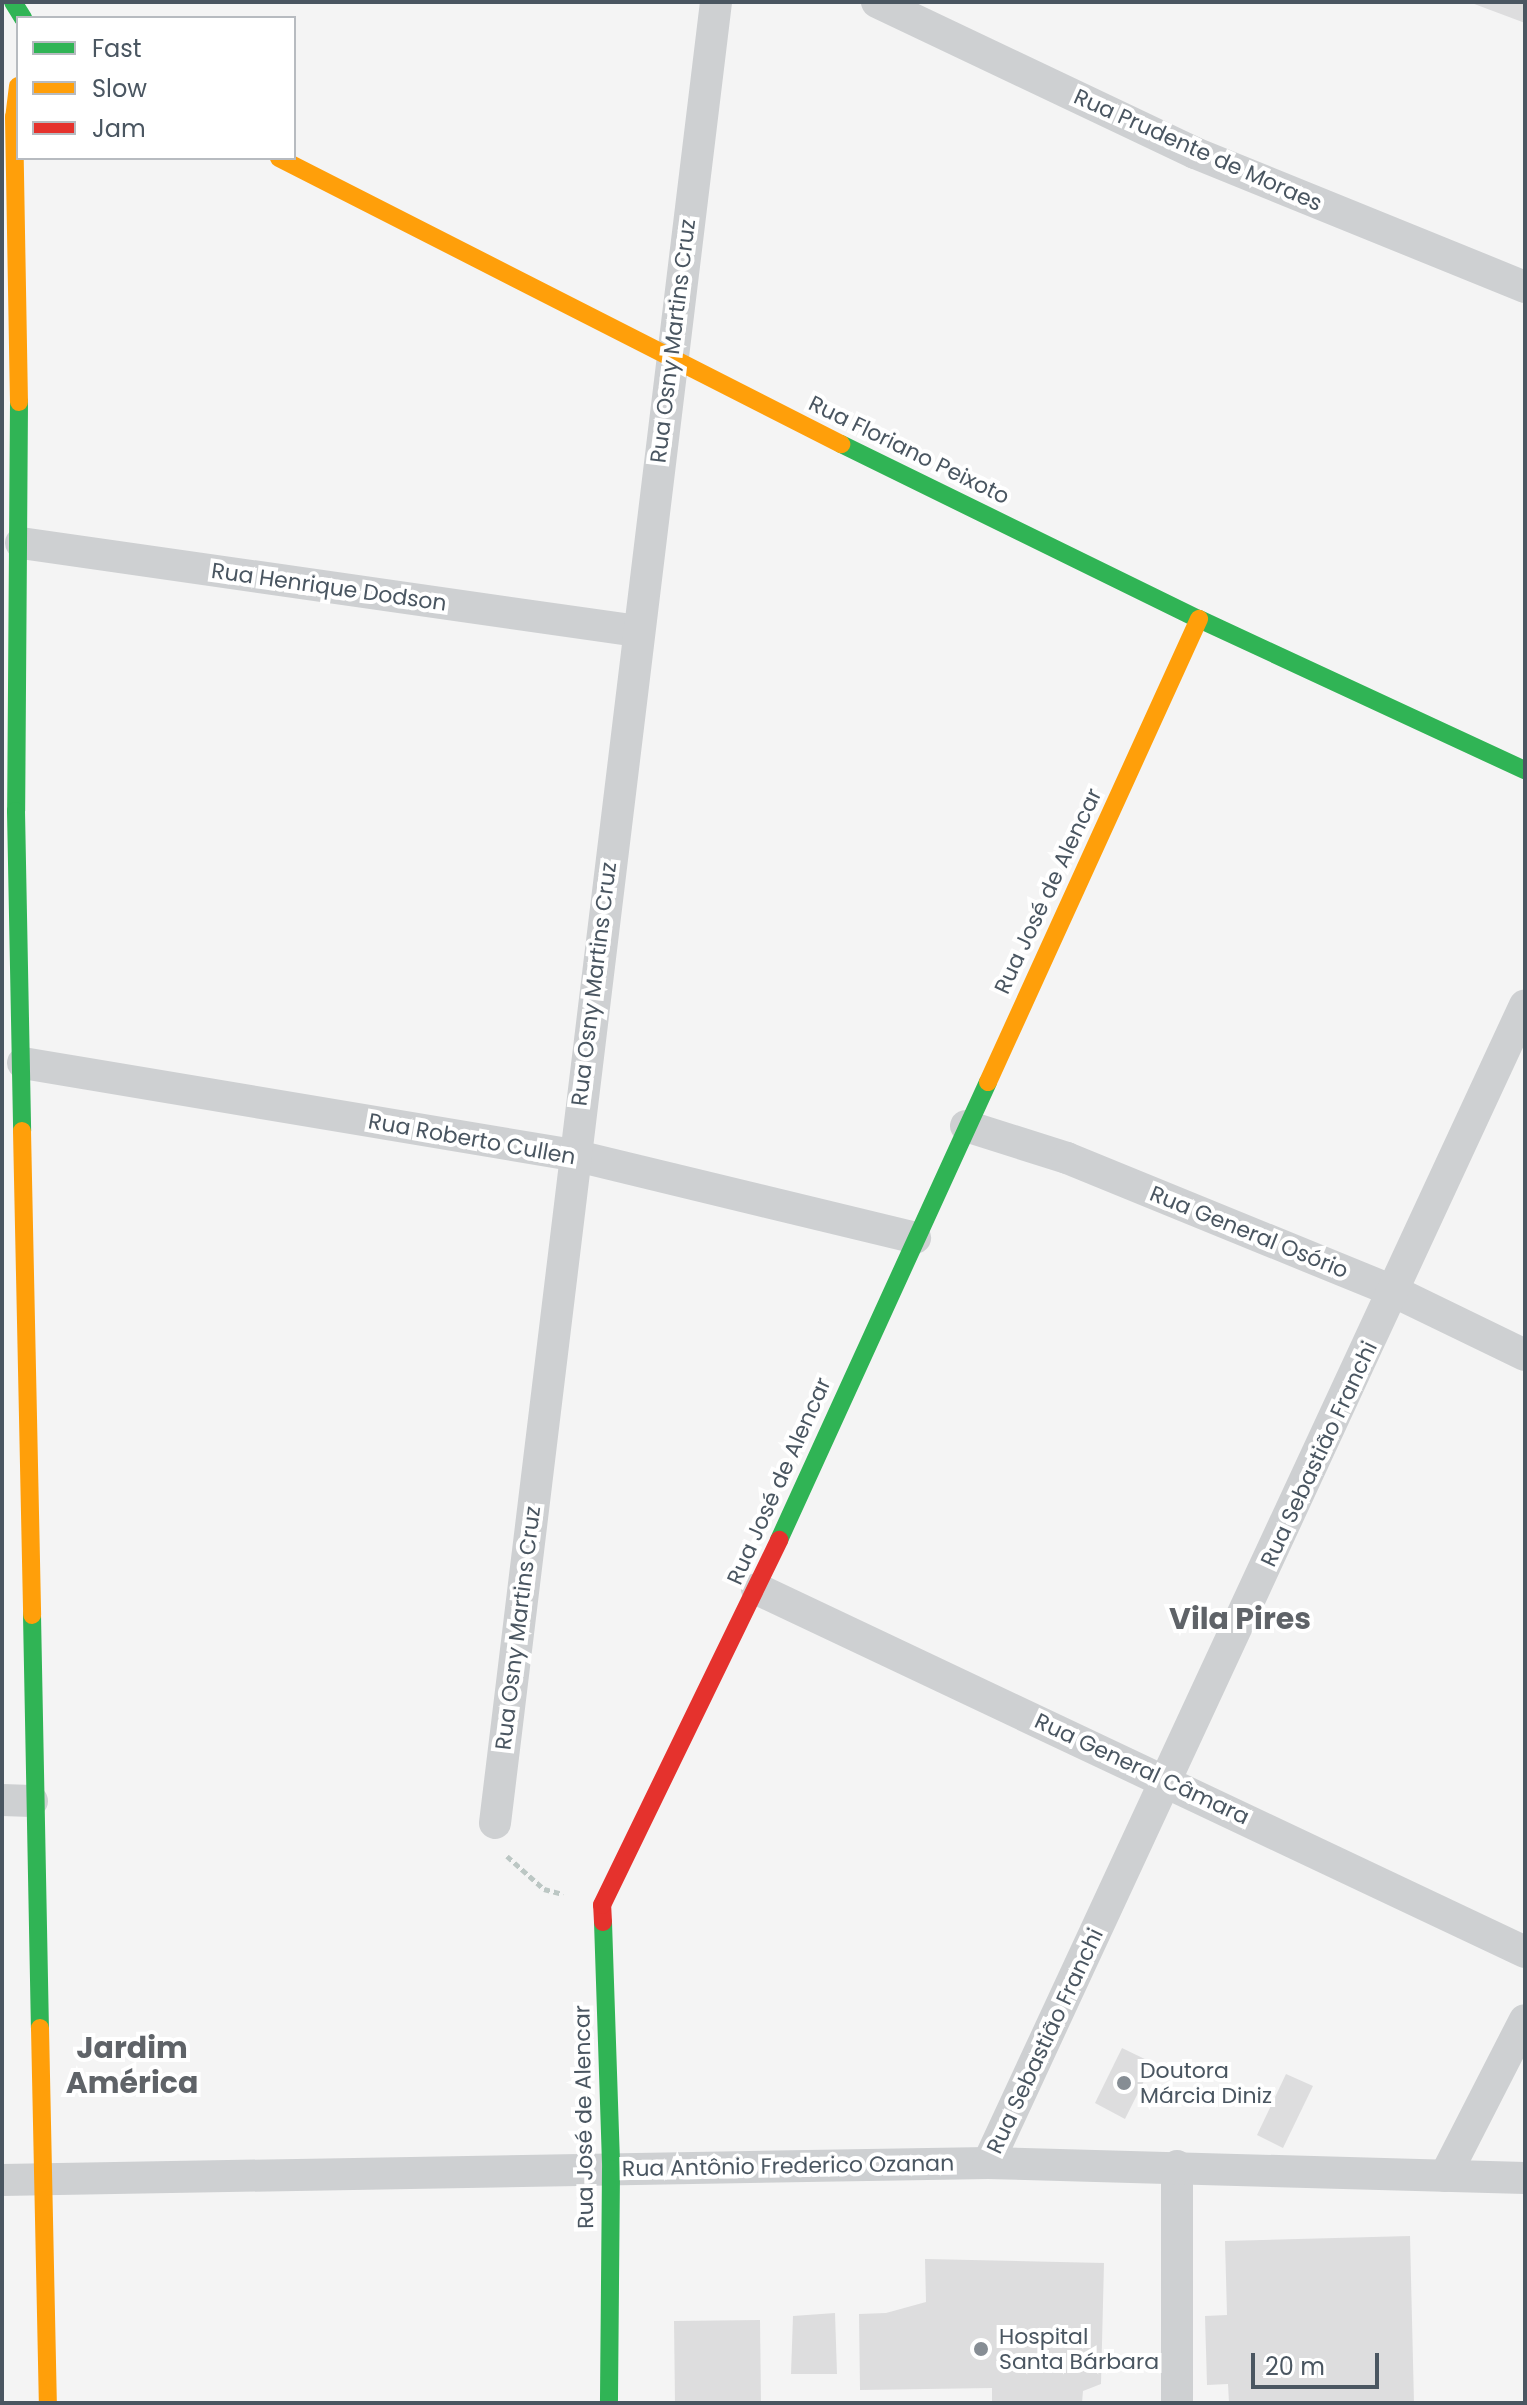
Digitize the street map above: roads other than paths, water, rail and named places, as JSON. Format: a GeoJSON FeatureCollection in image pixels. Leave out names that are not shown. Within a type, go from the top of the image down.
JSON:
{"type":"FeatureCollection","features":[{"type":"Feature","properties":{"kind":"street","name":"Rua Osny Martins Cruz"},"geometry":{"type":"LineString","coordinates":[[495,1823],[573,1155],[716,2]]}},
{"type":"Feature","properties":{"kind":"street","name":"Rua Prudente de Moraes"},"geometry":{"type":"LineString","coordinates":[[877,2],[1195,153],[1525,287]]}},
{"type":"Feature","properties":{"kind":"street"},"geometry":{"type":"LineString","coordinates":[[16,102],[11,414],[21,543],[9,811],[23,1063],[13,1225],[17,1801],[43,2178],[48,2403]]}},
{"type":"Feature","properties":{"kind":"street","name":"Rua Floriano Peixoto"},"geometry":{"type":"LineString","coordinates":[[283,160],[670,360],[1199,619],[1525,770]]}},
{"type":"Feature","properties":{"kind":"street","name":"Rua Henrique Dodson"},"geometry":{"type":"LineString","coordinates":[[21,543],[637,631]]}},
{"type":"Feature","properties":{"kind":"street","name":"Rua José de Alencar"},"geometry":{"type":"LineString","coordinates":[[609,2403],[611,2169],[602,1905],[757,1589],[1199,619]]}},
{"type":"Feature","properties":{"kind":"street","name":"Rua Sebastião Franchi"},"geometry":{"type":"LineString","coordinates":[[988,2163],[1395,1292],[1525,1005]]}},
{"type":"Feature","properties":{"kind":"street","name":"Rua Roberto Cullen"},"geometry":{"type":"LineString","coordinates":[[23,1063],[573,1155],[915,1238]]}},
{"type":"Feature","properties":{"kind":"street","name":"Rua General Osório"},"geometry":{"type":"LineString","coordinates":[[966,1126],[1067,1158],[1395,1292],[1525,1355]]}},
{"type":"Feature","properties":{"kind":"street","name":"Rua General Câmara"},"geometry":{"type":"LineString","coordinates":[[757,1589],[1167,1780],[1525,1952]]}},
{"type":"Feature","properties":{"kind":"street"},"geometry":{"type":"LineString","coordinates":[[1445,2176],[1525,2020]]}},
{"type":"Feature","properties":{"kind":"street","name":"Rua Antônio Frederico Ozanan"},"geometry":{"type":"LineString","coordinates":[[2,2180],[988,2163],[1525,2178]]}},
{"type":"Feature","properties":{"kind":"street"},"geometry":{"type":"LineString","coordinates":[[1177,2166],[1177,2403]]}},
{"type":"Feature","properties":{"kind":"place","name":"Doutora Márcia Diniz"},"geometry":{"type":"Point","coordinates":[1124,2083]}},
{"type":"Feature","properties":{"kind":"place","name":"Hospital Santa Bárbara"},"geometry":{"type":"Point","coordinates":[981,2349]}},
{"type":"Feature","properties":{"kind":"district","name":"Vila Pires"},"geometry":{"type":"Point","coordinates":[1240,1619]}},
{"type":"Feature","properties":{"kind":"district","name":"Jardim América"},"geometry":{"type":"Point","coordinates":[132,2065]}}]}
